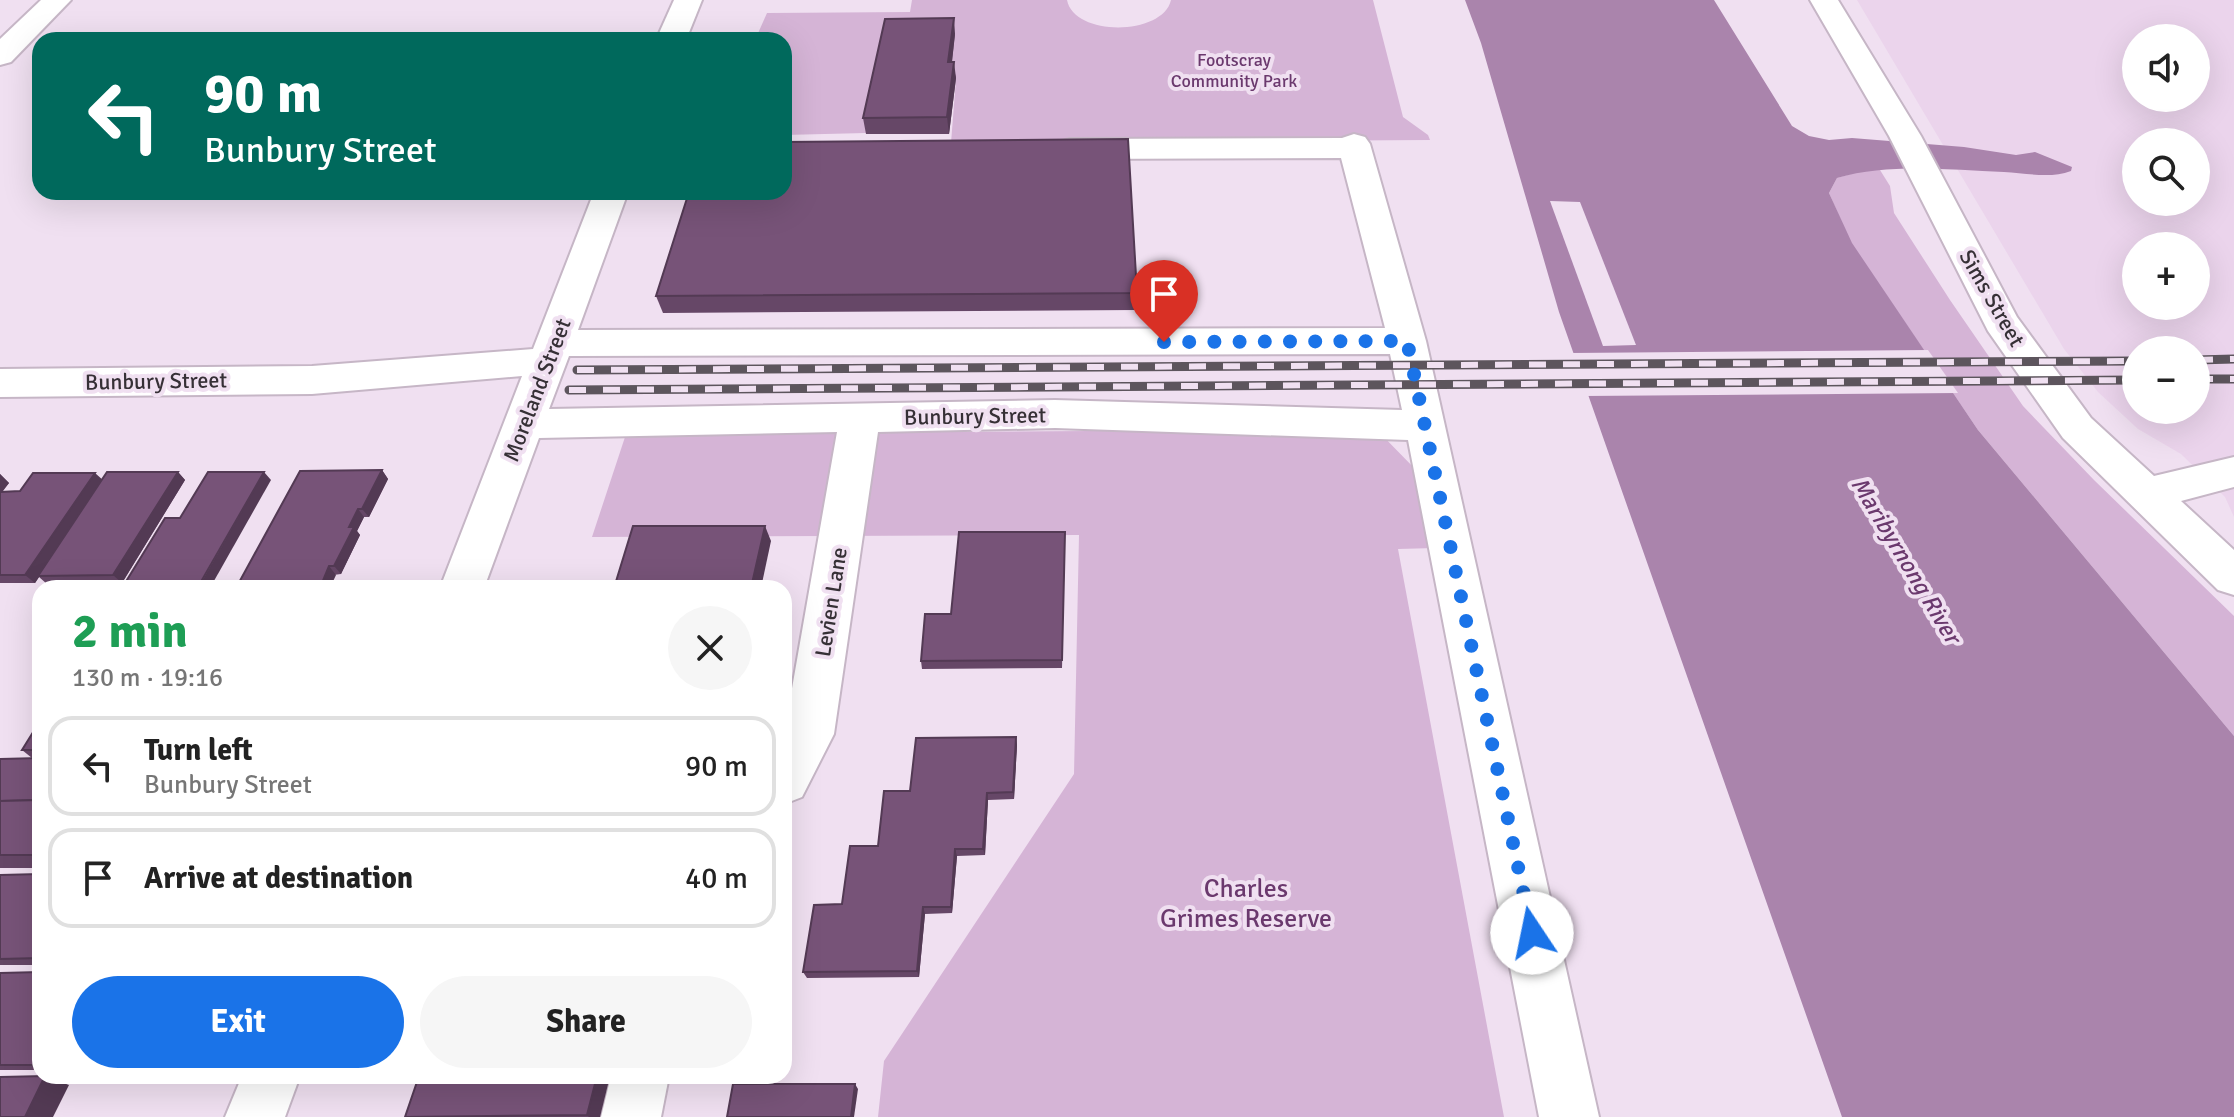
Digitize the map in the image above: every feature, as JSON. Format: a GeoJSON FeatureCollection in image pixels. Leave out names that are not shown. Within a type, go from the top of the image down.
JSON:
{"type":"FeatureCollection","features":[{"type":"Feature","properties":{"kind":"street"},"geometry":{"type":"LineString","coordinates":[[0,56],[57,0]]}},
{"type":"Feature","properties":{"kind":"street"},"geometry":{"type":"LineString","coordinates":[[674,32],[688,0]]}},
{"type":"Feature","properties":{"kind":"street","name":"Sims Street"},"geometry":{"type":"LineString","coordinates":[[1824,0],[1905,136],[2001,322],[2077,428],[2227,568]]}},
{"type":"Feature","properties":{"kind":"street"},"geometry":{"type":"LineString","coordinates":[[1062,149],[1355,146],[1407,341],[1569,1117]]}},
{"type":"Feature","properties":{"kind":"street","name":"Moreland Street"},"geometry":{"type":"LineString","coordinates":[[465,580],[608,200]]}},
{"type":"Feature","properties":{"kind":"street","name":"Bunbury Street"},"geometry":{"type":"LineString","coordinates":[[0,383],[312,380],[552,352],[1407,341]]}},
{"type":"Feature","properties":{"kind":"street","name":"Bunbury Street"},"geometry":{"type":"LineString","coordinates":[[312,380],[529,411],[860,418],[1055,414],[1344,425],[1425,425]]}},
{"type":"Feature","properties":{"kind":"street","name":"Levien Lane"},"geometry":{"type":"LineString","coordinates":[[792,767],[810,734],[860,418]]}},
{"type":"Feature","properties":{"kind":"street"},"geometry":{"type":"LineString","coordinates":[[2147,494],[2234,472]]}},
{"type":"Feature","properties":{"kind":"street"},"geometry":{"type":"LineString","coordinates":[[255,1117],[268,1084]]}},
{"type":"Feature","properties":{"kind":"street"},"geometry":{"type":"LineString","coordinates":[[631,1117],[638,1084]]}},
{"type":"Feature","properties":{"kind":"shaded area"},"geometry":{"type":"Polygon","coordinates":[[[1857,0],[2234,0],[2234,517],[2225,497],[2181,454],[2133,424],[2210,424],[2210,336],[2122,336],[2122,414],[2098,392],[2064,349],[1857,0]]]}},
{"type":"Feature","properties":{"kind":"green space","name":"Footscray Community Park"},"geometry":{"type":"Polygon","coordinates":[[[912,0],[1067,0],[1073,12],[1085,21],[1119,27],[1136,26],[1152,20],[1165,12],[1171,0],[1373,0],[1403,117],[1428,135],[1430,140],[951,143],[956,79],[950,78],[955,34],[866,133],[792,135],[792,32],[759,32],[767,13],[910,12],[912,0]]]}},
{"type":"Feature","properties":{"kind":"green space"},"geometry":{"type":"Polygon","coordinates":[[[1864,170],[1880,170],[1890,186],[1894,213],[2023,406],[2234,616],[2234,736],[1978,430],[1851,243],[1829,193],[1837,178],[1864,170]]]}},
{"type":"Feature","properties":{"kind":"green space","name":"Charles Grimes Reserve"},"geometry":{"type":"Polygon","coordinates":[[[1376,429],[1419,473],[1435,548],[1398,549],[1504,1117],[878,1117],[884,1061],[1074,774],[1079,535],[592,537],[626,434],[1376,429]]]}},
{"type":"Feature","properties":{"kind":"water","name":"Maribyrnong River"},"geometry":{"type":"Polygon","coordinates":[[[1465,0],[1714,0],[1792,126],[1809,136],[1829,140],[1852,138],[1964,147],[2016,155],[2035,152],[2072,167],[2071,171],[2046,175],[1941,169],[1877,170],[1837,178],[1829,193],[1852,243],[1978,430],[2234,736],[2234,1117],[1842,1117],[1559,312],[1481,43],[1465,0]]]}},
{"type":"Feature","properties":{"kind":"pier"},"geometry":{"type":"Polygon","coordinates":[[[1550,201],[1580,202],[1636,345],[1603,346],[1550,201]]]}},
{"type":"Feature","properties":{"kind":"pier"},"geometry":{"type":"Polygon","coordinates":[[[1928,350],[1958,393],[1584,396],[1570,353],[1928,350]]]}},
{"type":"Feature","properties":{"kind":"building"},"geometry":{"type":"Polygon","coordinates":[[[954,18],[948,62],[954,62],[947,117],[863,118],[885,19],[954,18]]]}},
{"type":"Feature","properties":{"kind":"building"},"geometry":{"type":"Polygon","coordinates":[[[1128,139],[1137,293],[656,296],[686,200],[792,200],[792,142],[1128,139]]]}},
{"type":"Feature","properties":{"kind":"building"},"geometry":{"type":"Polygon","coordinates":[[[382,470],[349,527],[354,527],[334,566],[329,566],[323,580],[240,580],[300,471],[382,470]]]}},
{"type":"Feature","properties":{"kind":"building"},"geometry":{"type":"Polygon","coordinates":[[[107,472],[178,472],[113,575],[38,576],[107,472]]]}},
{"type":"Feature","properties":{"kind":"building"},"geometry":{"type":"Polygon","coordinates":[[[208,472],[264,472],[202,580],[127,580],[165,518],[180,518],[208,472]]]}},
{"type":"Feature","properties":{"kind":"building"},"geometry":{"type":"Polygon","coordinates":[[[33,473],[95,473],[25,575],[0,575],[0,492],[20,491],[33,473]]]}},
{"type":"Feature","properties":{"kind":"building"},"geometry":{"type":"Polygon","coordinates":[[[633,526],[765,526],[753,580],[616,580],[633,526]]]}},
{"type":"Feature","properties":{"kind":"building"},"geometry":{"type":"Polygon","coordinates":[[[959,532],[1065,532],[1062,660],[921,661],[925,614],[951,614],[959,532]]]}},
{"type":"Feature","properties":{"kind":"building"},"geometry":{"type":"Polygon","coordinates":[[[32,734],[32,750],[22,750],[32,734]]]}},
{"type":"Feature","properties":{"kind":"building"},"geometry":{"type":"Polygon","coordinates":[[[1016,737],[1013,792],[987,793],[983,849],[955,849],[951,907],[923,907],[917,971],[803,972],[814,905],[842,904],[850,846],[878,846],[884,791],[910,791],[916,738],[1016,737]]]}},
{"type":"Feature","properties":{"kind":"building"},"geometry":{"type":"Polygon","coordinates":[[[32,758],[32,800],[0,801],[0,759],[32,758]]]}},
{"type":"Feature","properties":{"kind":"building"},"geometry":{"type":"Polygon","coordinates":[[[32,800],[32,855],[0,855],[0,801],[32,800]]]}},
{"type":"Feature","properties":{"kind":"building"},"geometry":{"type":"Polygon","coordinates":[[[32,874],[32,958],[0,959],[0,875],[32,874]]]}},
{"type":"Feature","properties":{"kind":"building"},"geometry":{"type":"Polygon","coordinates":[[[32,972],[32,1065],[0,1065],[0,973],[32,972]]]}},
{"type":"Feature","properties":{"kind":"building"},"geometry":{"type":"Polygon","coordinates":[[[32,1076],[32,1084],[41,1084],[25,1117],[0,1117],[0,1077],[32,1076]]]}},
{"type":"Feature","properties":{"kind":"building"},"geometry":{"type":"Polygon","coordinates":[[[416,1084],[595,1084],[587,1115],[405,1117],[416,1084]]]}},
{"type":"Feature","properties":{"kind":"building"},"geometry":{"type":"Polygon","coordinates":[[[733,1084],[855,1084],[851,1117],[727,1117],[733,1084]]]}},
{"type":"Feature","properties":{"kind":"railway"},"geometry":{"type":"LineString","coordinates":[[2210,360],[2234,359]]}},
{"type":"Feature","properties":{"kind":"railway"},"geometry":{"type":"LineString","coordinates":[[577,370],[2122,361]]}},
{"type":"Feature","properties":{"kind":"railway"},"geometry":{"type":"LineString","coordinates":[[2210,379],[2234,379]]}},
{"type":"Feature","properties":{"kind":"railway"},"geometry":{"type":"LineString","coordinates":[[569,390],[2122,380]]}},
{"type":"Feature","properties":{"kind":"route"},"geometry":{"type":"LineString","coordinates":[[1164,342],[1407,341],[1532,933]]}}]}
